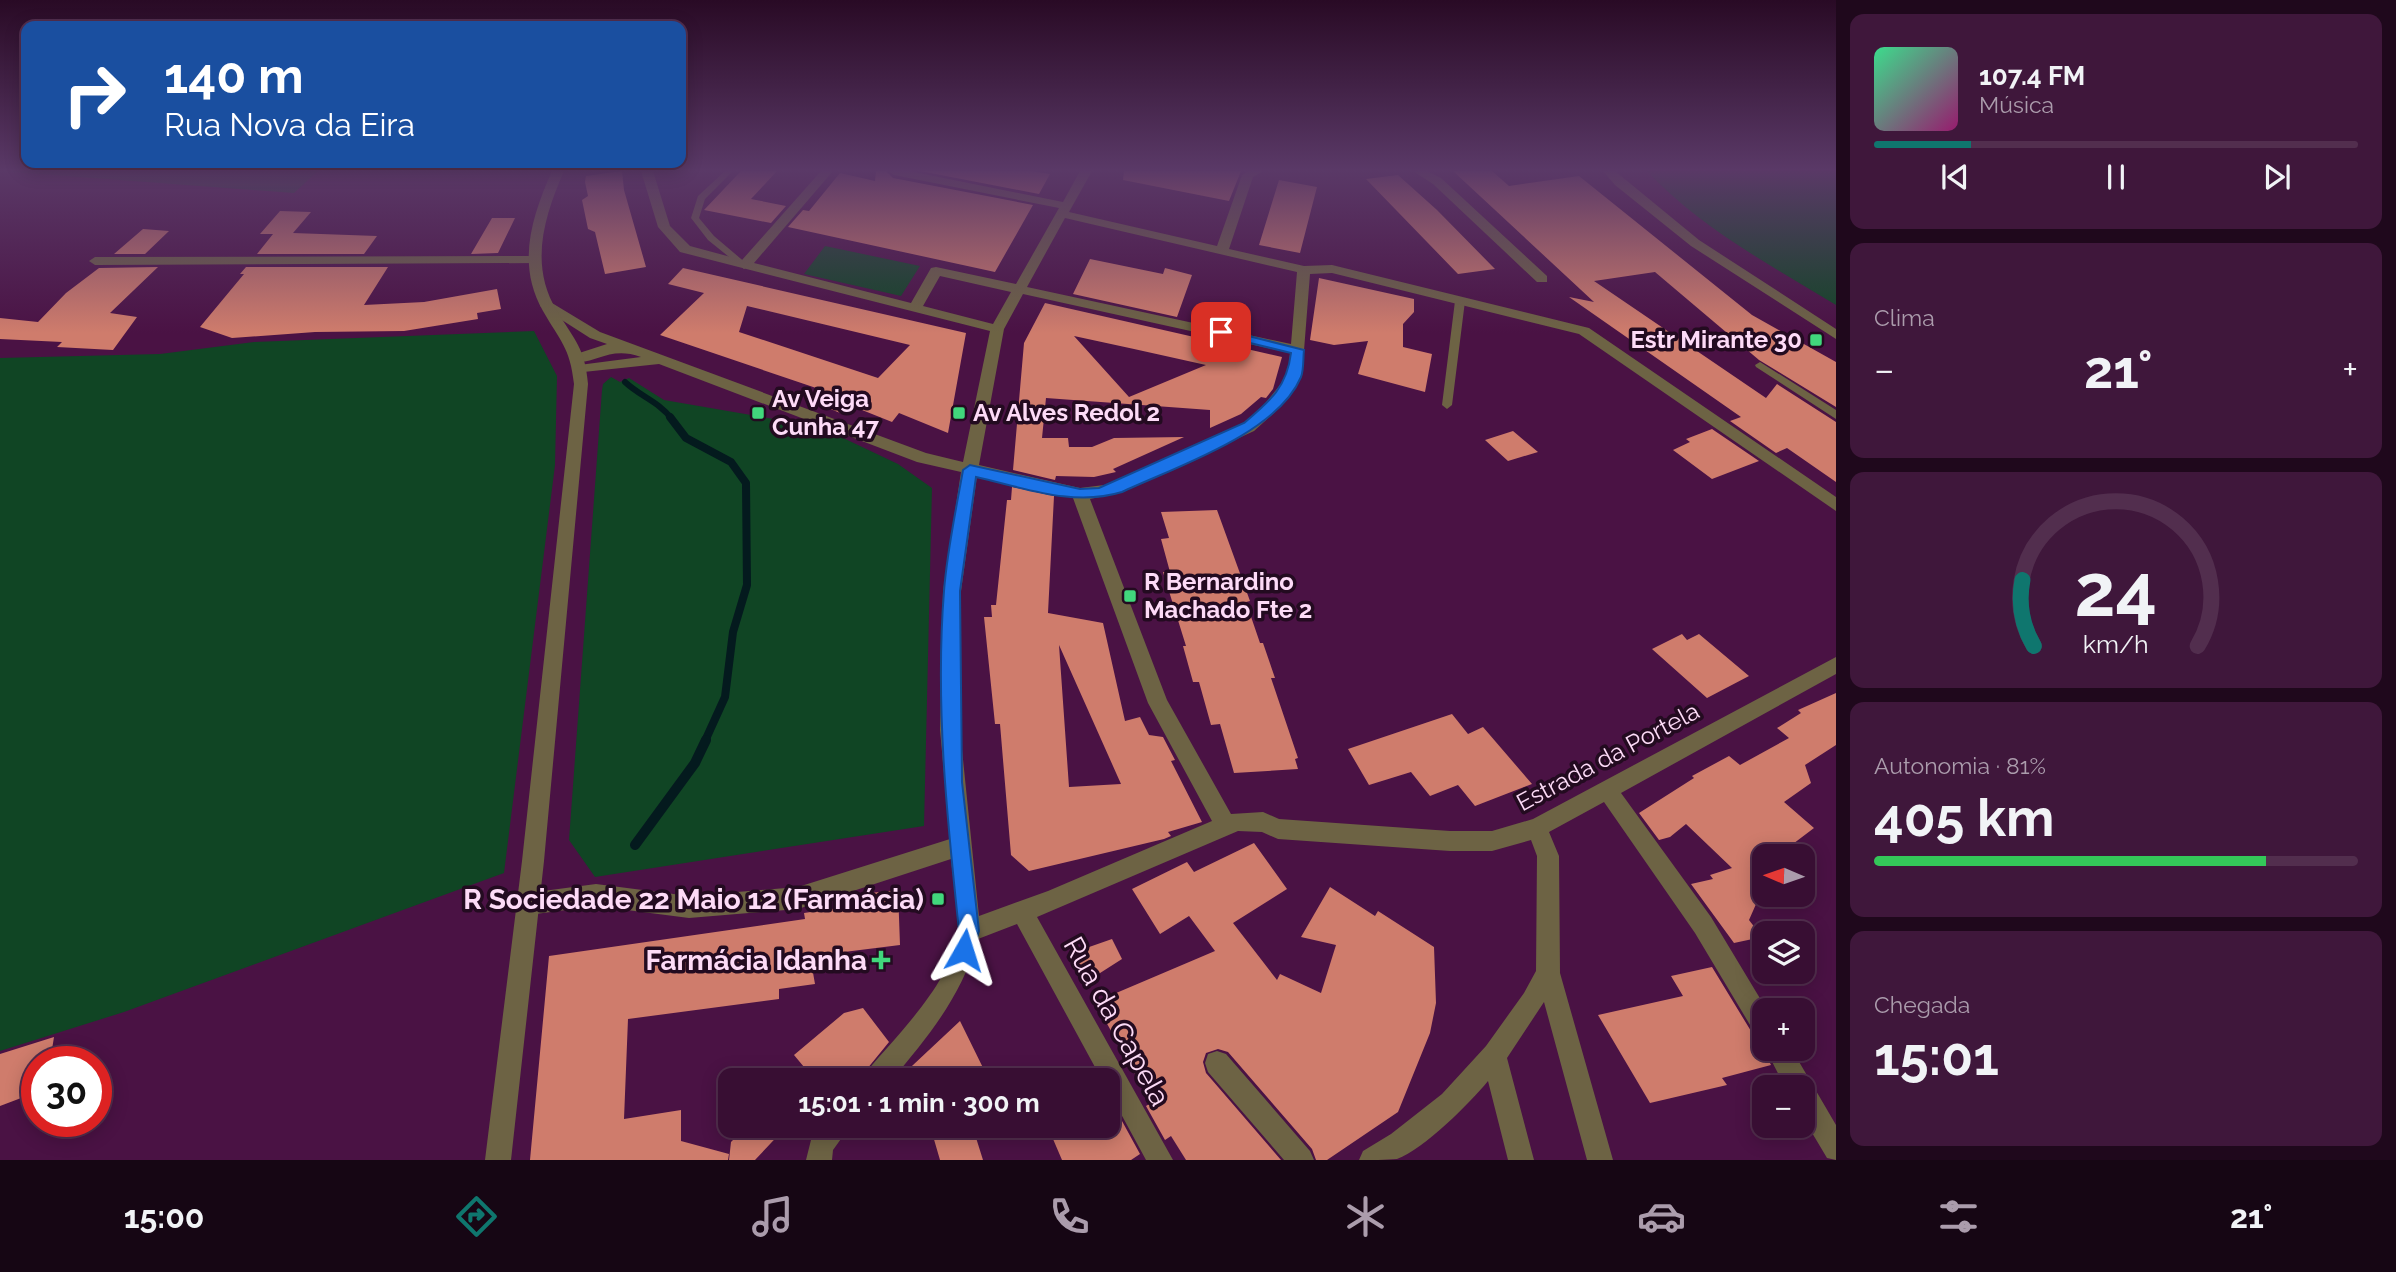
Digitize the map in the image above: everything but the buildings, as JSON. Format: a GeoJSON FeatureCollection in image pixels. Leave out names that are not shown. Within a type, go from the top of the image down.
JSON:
{"type":"FeatureCollection","features":[{"type":"Feature","properties":{"kind":"street"},"geometry":{"type":"LineString","coordinates":[[498,1160],[528,904],[581,384],[578,364],[536,280],[532,260],[537,225]]}},
{"type":"Feature","properties":{"kind":"street"},"geometry":{"type":"LineString","coordinates":[[663,225],[685,249],[997,329]]}},
{"type":"Feature","properties":{"kind":"street"},"geometry":{"type":"LineString","coordinates":[[744,266],[779,225]]}},
{"type":"Feature","properties":{"kind":"street"},"geometry":{"type":"LineString","coordinates":[[886,1068],[934,1010],[958,968],[969,931],[950,730],[952,591],[970,470],[997,329],[1056,225]]}},
{"type":"Feature","properties":{"kind":"street"},"geometry":{"type":"LineString","coordinates":[[1124,225],[1304,270],[1332,269],[1584,331],[1836,505]]}},
{"type":"Feature","properties":{"kind":"street"},"geometry":{"type":"LineString","coordinates":[[1222,250],[1231,225]]}},
{"type":"Feature","properties":{"kind":"street"},"geometry":{"type":"LineString","coordinates":[[1484,225],[1542,279]]}},
{"type":"Feature","properties":{"kind":"street"},"geometry":{"type":"LineString","coordinates":[[1673,225],[1695,243],[1836,335]]}},
{"type":"Feature","properties":{"kind":"street"},"geometry":{"type":"LineString","coordinates":[[95,261],[532,260]]}},
{"type":"Feature","properties":{"kind":"street"},"geometry":{"type":"LineString","coordinates":[[547,306],[595,335],[923,458],[1080,495],[1117,488],[1249,426],[1269,410],[1295,376],[1304,270]]}},
{"type":"Feature","properties":{"kind":"street"},"geometry":{"type":"LineString","coordinates":[[914,309],[936,271],[1298,350]]}},
{"type":"Feature","properties":{"kind":"street"},"geometry":{"type":"LineString","coordinates":[[578,364],[605,349],[633,348]]}},
{"type":"Feature","properties":{"kind":"street"},"geometry":{"type":"LineString","coordinates":[[578,364],[663,360]]}},
{"type":"Feature","properties":{"kind":"street"},"geometry":{"type":"LineString","coordinates":[[1080,495],[1157,703],[1225,824]]}},
{"type":"Feature","properties":{"kind":"street","name":"Estrada da Portela"},"geometry":{"type":"LineString","coordinates":[[969,931],[1237,821],[1263,822],[1278,829],[1450,841],[1492,841],[1537,828],[1836,665]]}},
{"type":"Feature","properties":{"kind":"street"},"geometry":{"type":"LineString","coordinates":[[1606,789],[1703,925],[1752,1007]]}},
{"type":"Feature","properties":{"kind":"street"},"geometry":{"type":"LineString","coordinates":[[1537,828],[1548,856],[1548,974],[1600,1160]]}},
{"type":"Feature","properties":{"kind":"street"},"geometry":{"type":"LineString","coordinates":[[528,904],[597,895],[689,907],[798,898],[960,846]]}},
{"type":"Feature","properties":{"kind":"street","name":"Rua da Capela"},"geometry":{"type":"LineString","coordinates":[[1022,911],[1160,1160]]}},
{"type":"Feature","properties":{"kind":"street"},"geometry":{"type":"LineString","coordinates":[[1372,1160],[1397,1146],[1452,1104],[1526,1014],[1548,974]]}},
{"type":"Feature","properties":{"kind":"street"},"geometry":{"type":"LineString","coordinates":[[1494,1055],[1521,1160]]}},
{"type":"Feature","properties":{"kind":"street"},"geometry":{"type":"LineString","coordinates":[[1217,1063],[1301,1160]]}},
{"type":"Feature","properties":{"kind":"street"},"geometry":{"type":"LineString","coordinates":[[1815,1114],[1836,1149]]}},
{"type":"Feature","properties":{"kind":"street"},"geometry":{"type":"LineString","coordinates":[[819,1160],[821,1145],[827,1138]]}},
{"type":"Feature","properties":{"kind":"lane"},"geometry":{"type":"LineString","coordinates":[[700,225],[710,238],[744,266]]}},
{"type":"Feature","properties":{"kind":"lane"},"geometry":{"type":"LineString","coordinates":[[1447,405],[1460,301]]}},
{"type":"Feature","properties":{"kind":"lane"},"geometry":{"type":"LineString","coordinates":[[1760,365],[1836,415]]}},
{"type":"Feature","properties":{"kind":"green space"},"geometry":{"type":"Polygon","coordinates":[[[1709,225],[1836,225],[1836,305],[1761,260],[1709,225]]]}},
{"type":"Feature","properties":{"kind":"green space"},"geometry":{"type":"Polygon","coordinates":[[[825,246],[920,266],[901,296],[804,274],[825,246]]]}},
{"type":"Feature","properties":{"kind":"green space"},"geometry":{"type":"Polygon","coordinates":[[[534,331],[557,376],[555,465],[504,873],[124,1012],[0,1051],[0,358],[160,354],[254,342],[534,331]]]}},
{"type":"Feature","properties":{"kind":"green space"},"geometry":{"type":"Polygon","coordinates":[[[611,377],[620,382],[629,378],[664,400],[820,427],[898,464],[932,488],[924,826],[595,877],[569,840],[602,390],[603,384],[611,377]]]}},
{"type":"Feature","properties":{"kind":"waterway"},"geometry":{"type":"LineString","coordinates":[[625,382],[670,417]]}},
{"type":"Feature","properties":{"kind":"waterway"},"geometry":{"type":"LineString","coordinates":[[670,417],[686,438],[731,462],[746,483],[747,585],[733,632],[725,697],[705,741]]}},
{"type":"Feature","properties":{"kind":"waterway"},"geometry":{"type":"LineString","coordinates":[[635,845],[695,763],[706,740]]}},
{"type":"Feature","properties":{"kind":"place","name":"Estr Mirante 30"},"geometry":{"type":"Point","coordinates":[1816,340]}},
{"type":"Feature","properties":{"kind":"place","name":"Av Veiga Cunha 47"},"geometry":{"type":"Point","coordinates":[758,413]}},
{"type":"Feature","properties":{"kind":"place","name":"Av Alves Redol 2"},"geometry":{"type":"Point","coordinates":[959,413]}},
{"type":"Feature","properties":{"kind":"place","name":"R Bernardino Machado Fte 2"},"geometry":{"type":"Point","coordinates":[1130,596]}},
{"type":"Feature","properties":{"kind":"place","name":"R Sociedade 22 Maio 12 (Farmácia)"},"geometry":{"type":"Point","coordinates":[938,899]}},
{"type":"Feature","properties":{"kind":"place","name":"Farmácia Idanha"},"geometry":{"type":"Point","coordinates":[881,960]}},
{"type":"Feature","properties":{"kind":"route"},"geometry":{"type":"LineString","coordinates":[[964,950],[969,931],[950,730],[952,591],[961,515],[970,470],[1080,495],[1099,493],[1117,488],[1249,426],[1269,410],[1295,376],[1298,350],[1221,332]]}}]}
